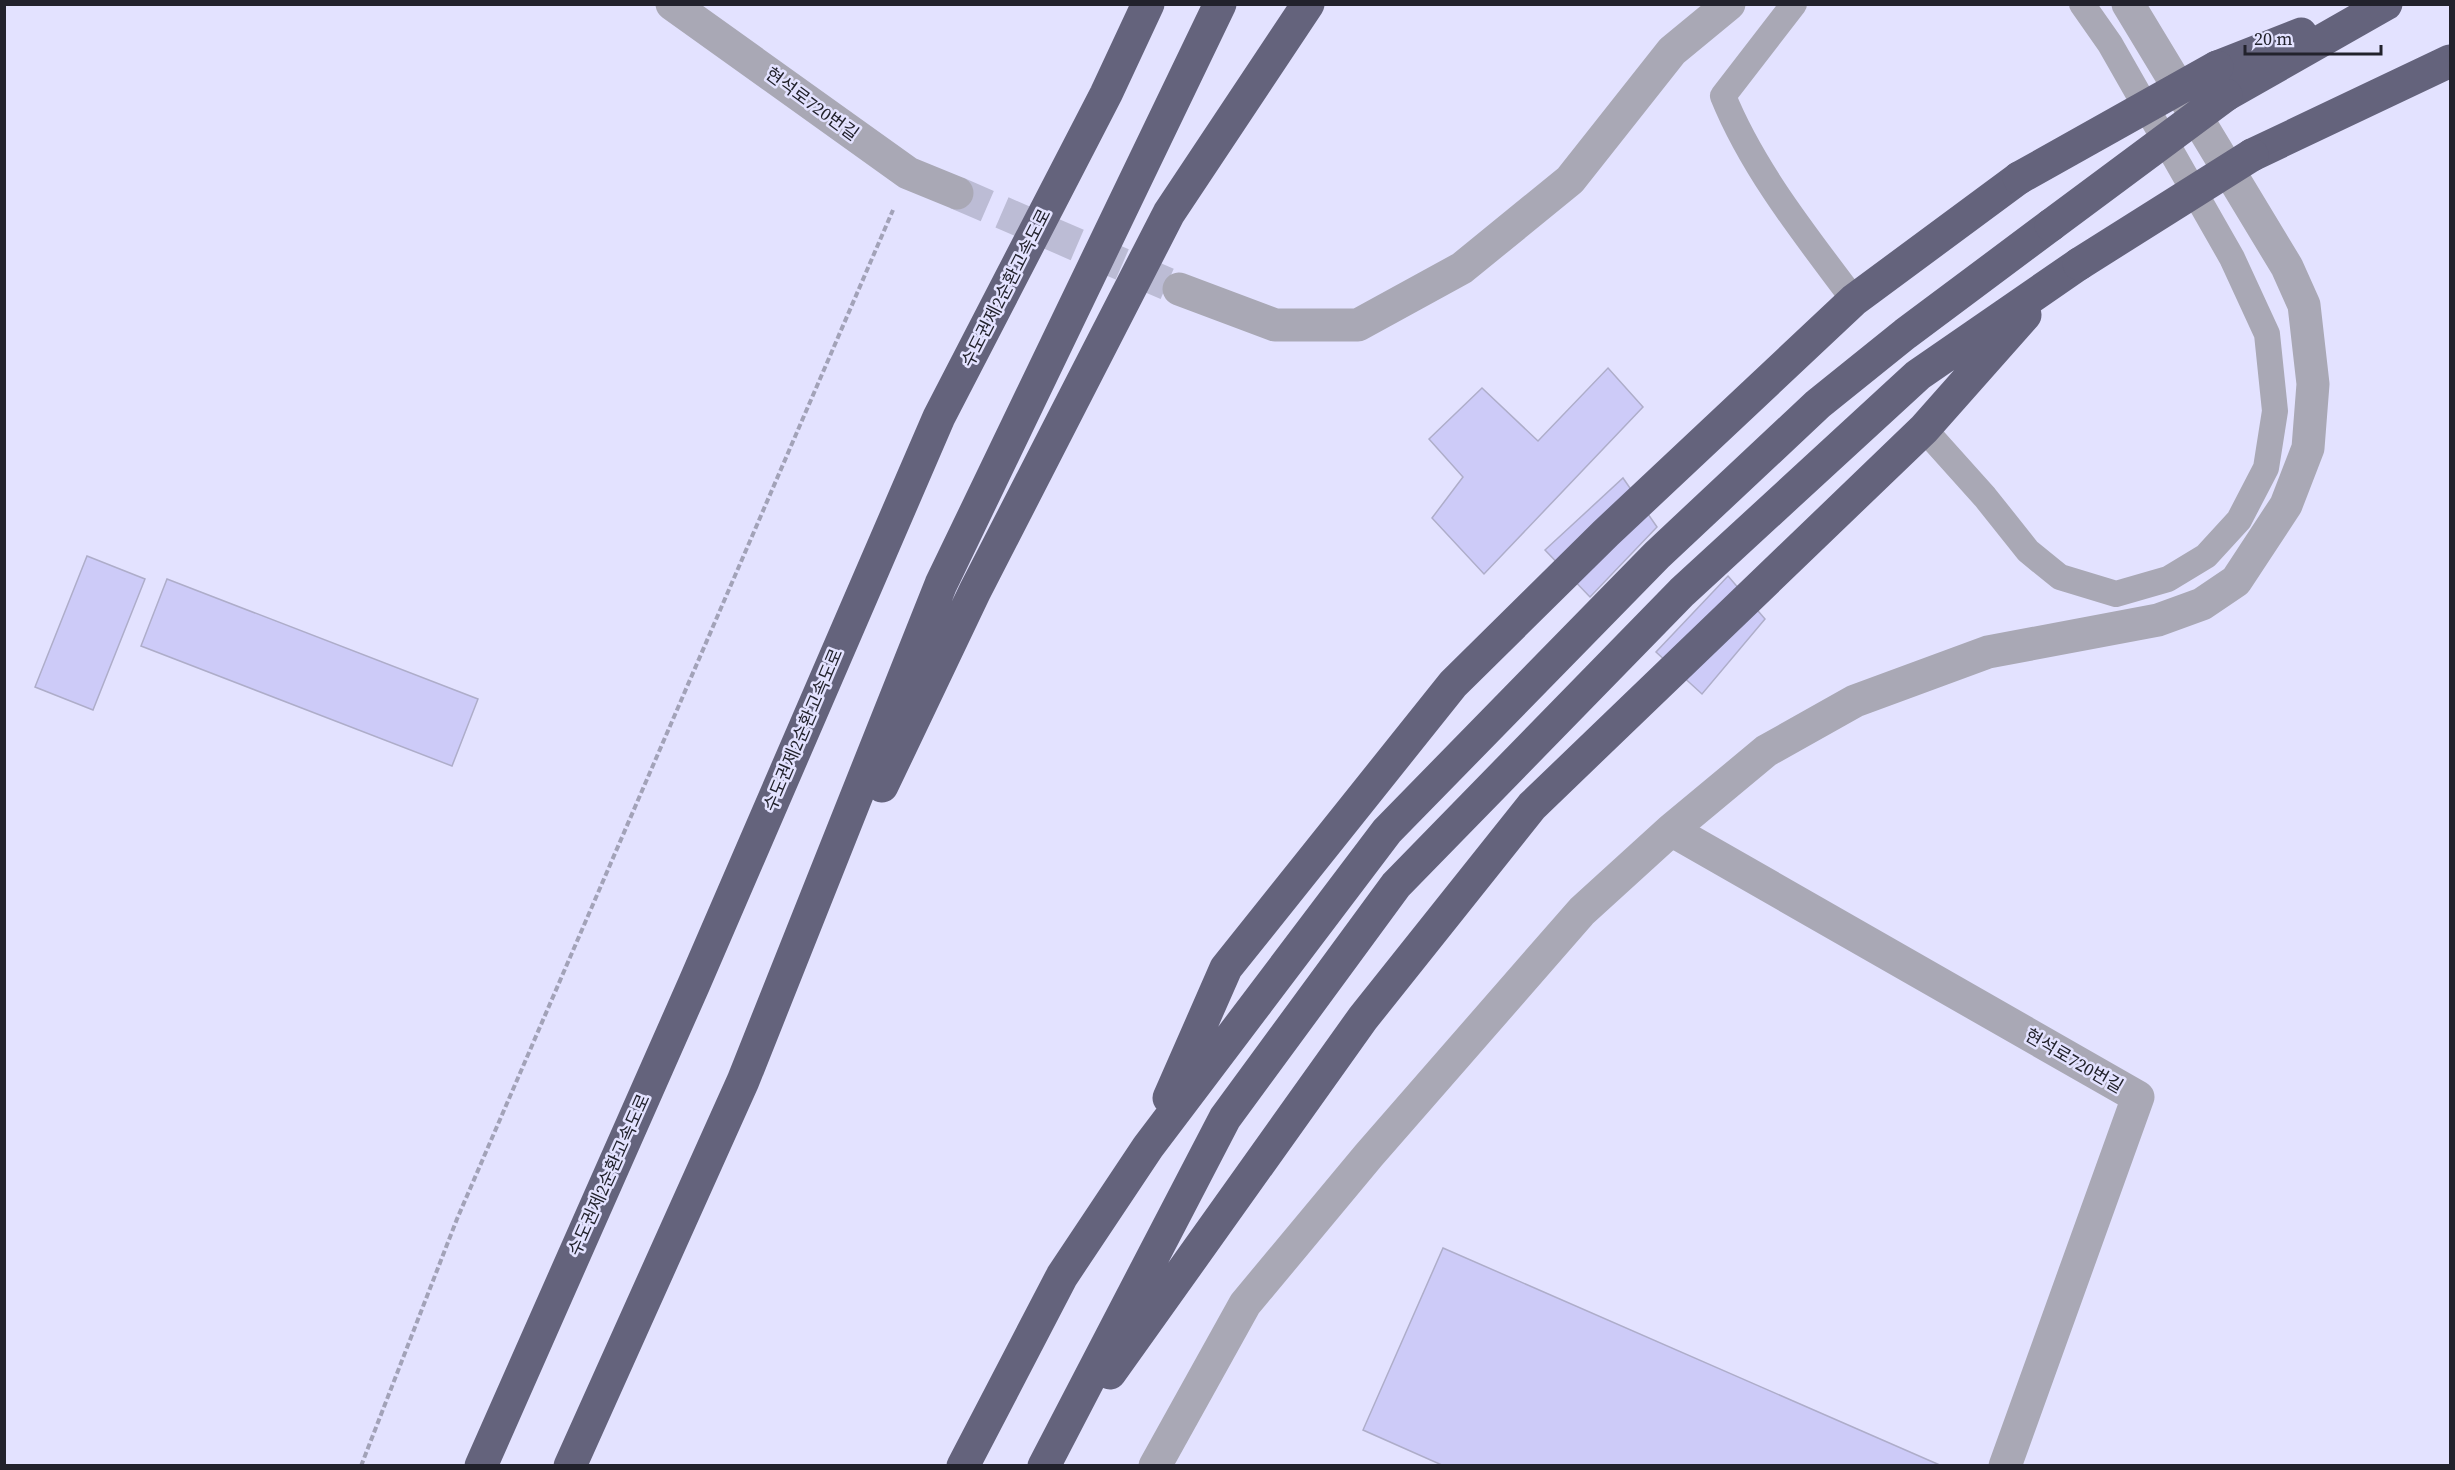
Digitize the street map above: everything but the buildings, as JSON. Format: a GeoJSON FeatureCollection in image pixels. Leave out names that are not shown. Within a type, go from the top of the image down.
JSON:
{"type":"FeatureCollection","features":[{"type":"Feature","properties":{"kind":"highway","name":"수도권제2순환고속도로"},"geometry":{"type":"LineString","coordinates":[[481,1466],[694,984],[939,417],[1106,94],[1148,4]]}},
{"type":"Feature","properties":{"kind":"highway"},"geometry":{"type":"LineString","coordinates":[[742,1081],[941,584],[1220,4]]}},
{"type":"Feature","properties":{"kind":"highway"},"geometry":{"type":"LineString","coordinates":[[570,1466],[742,1081],[975,591],[1169,213],[1308,4]]}},
{"type":"Feature","properties":{"kind":"highway"},"geometry":{"type":"LineString","coordinates":[[964,1462],[1062,1276],[1148,1147],[1387,831],[1657,555],[1818,404],[1905,334],[2051,225],[2221,81],[2375,4]]}},
{"type":"Feature","properties":{"kind":"highway"},"geometry":{"type":"LineString","coordinates":[[1148,1147],[1226,969],[1453,684],[1606,533],[1854,300],[2019,178],[2386,4]]}},
{"type":"Feature","properties":{"kind":"highway"},"geometry":{"type":"LineString","coordinates":[[1048,1459],[1225,1118],[1396,885],[1682,592],[1918,375],[2070,269],[2252,155],[2451,61]]}},
{"type":"Feature","properties":{"kind":"highway"},"geometry":{"type":"LineString","coordinates":[[1048,1459],[1134,1343],[1363,1018],[1532,806],[1924,429],[2070,269]]}},
{"type":"Feature","properties":{"kind":"street","name":"현석로720번길"},"geometry":{"type":"LineString","coordinates":[[672,4],[908,173],[957,193]]}},
{"type":"Feature","properties":{"kind":"street"},"geometry":{"type":"LineString","coordinates":[[1179,289],[1275,326],[1358,325],[1462,268],[1570,180],[1672,51],[1729,4]]}},
{"type":"Feature","properties":{"kind":"street"},"geometry":{"type":"LineString","coordinates":[[1155,1466],[1245,1304],[1369,1155],[1582,911],[1671,830],[1766,752],[1855,701],[1988,652],[2158,620],[2202,604],[2236,580],[2286,505],[2308,447],[2313,384],[2304,305],[2287,267],[2128,4]]}},
{"type":"Feature","properties":{"kind":"street","name":"현석로720번길"},"geometry":{"type":"LineString","coordinates":[[1671,830],[2138,1097],[2005,1466]]}},
{"type":"Feature","properties":{"kind":"lane"},"geometry":{"type":"LineString","coordinates":[[1794,4],[1723,96],[1742,137],[1807,237],[1854,300]]}},
{"type":"Feature","properties":{"kind":"lane"},"geometry":{"type":"LineString","coordinates":[[1924,429],[1985,497],[2028,551],[2060,577],[2116,594],[2168,579],[2206,556],[2240,520],[2266,468],[2275,411],[2267,334],[2226,248],[2110,44],[2082,4]]}},
{"type":"Feature","properties":{"kind":"path"},"geometry":{"type":"LineString","coordinates":[[360,1466],[457,1219],[908,173]]}},
{"type":"Feature","properties":{"kind":"tunnel"},"geometry":{"type":"LineString","coordinates":[[957,193],[1179,289]]}}]}
